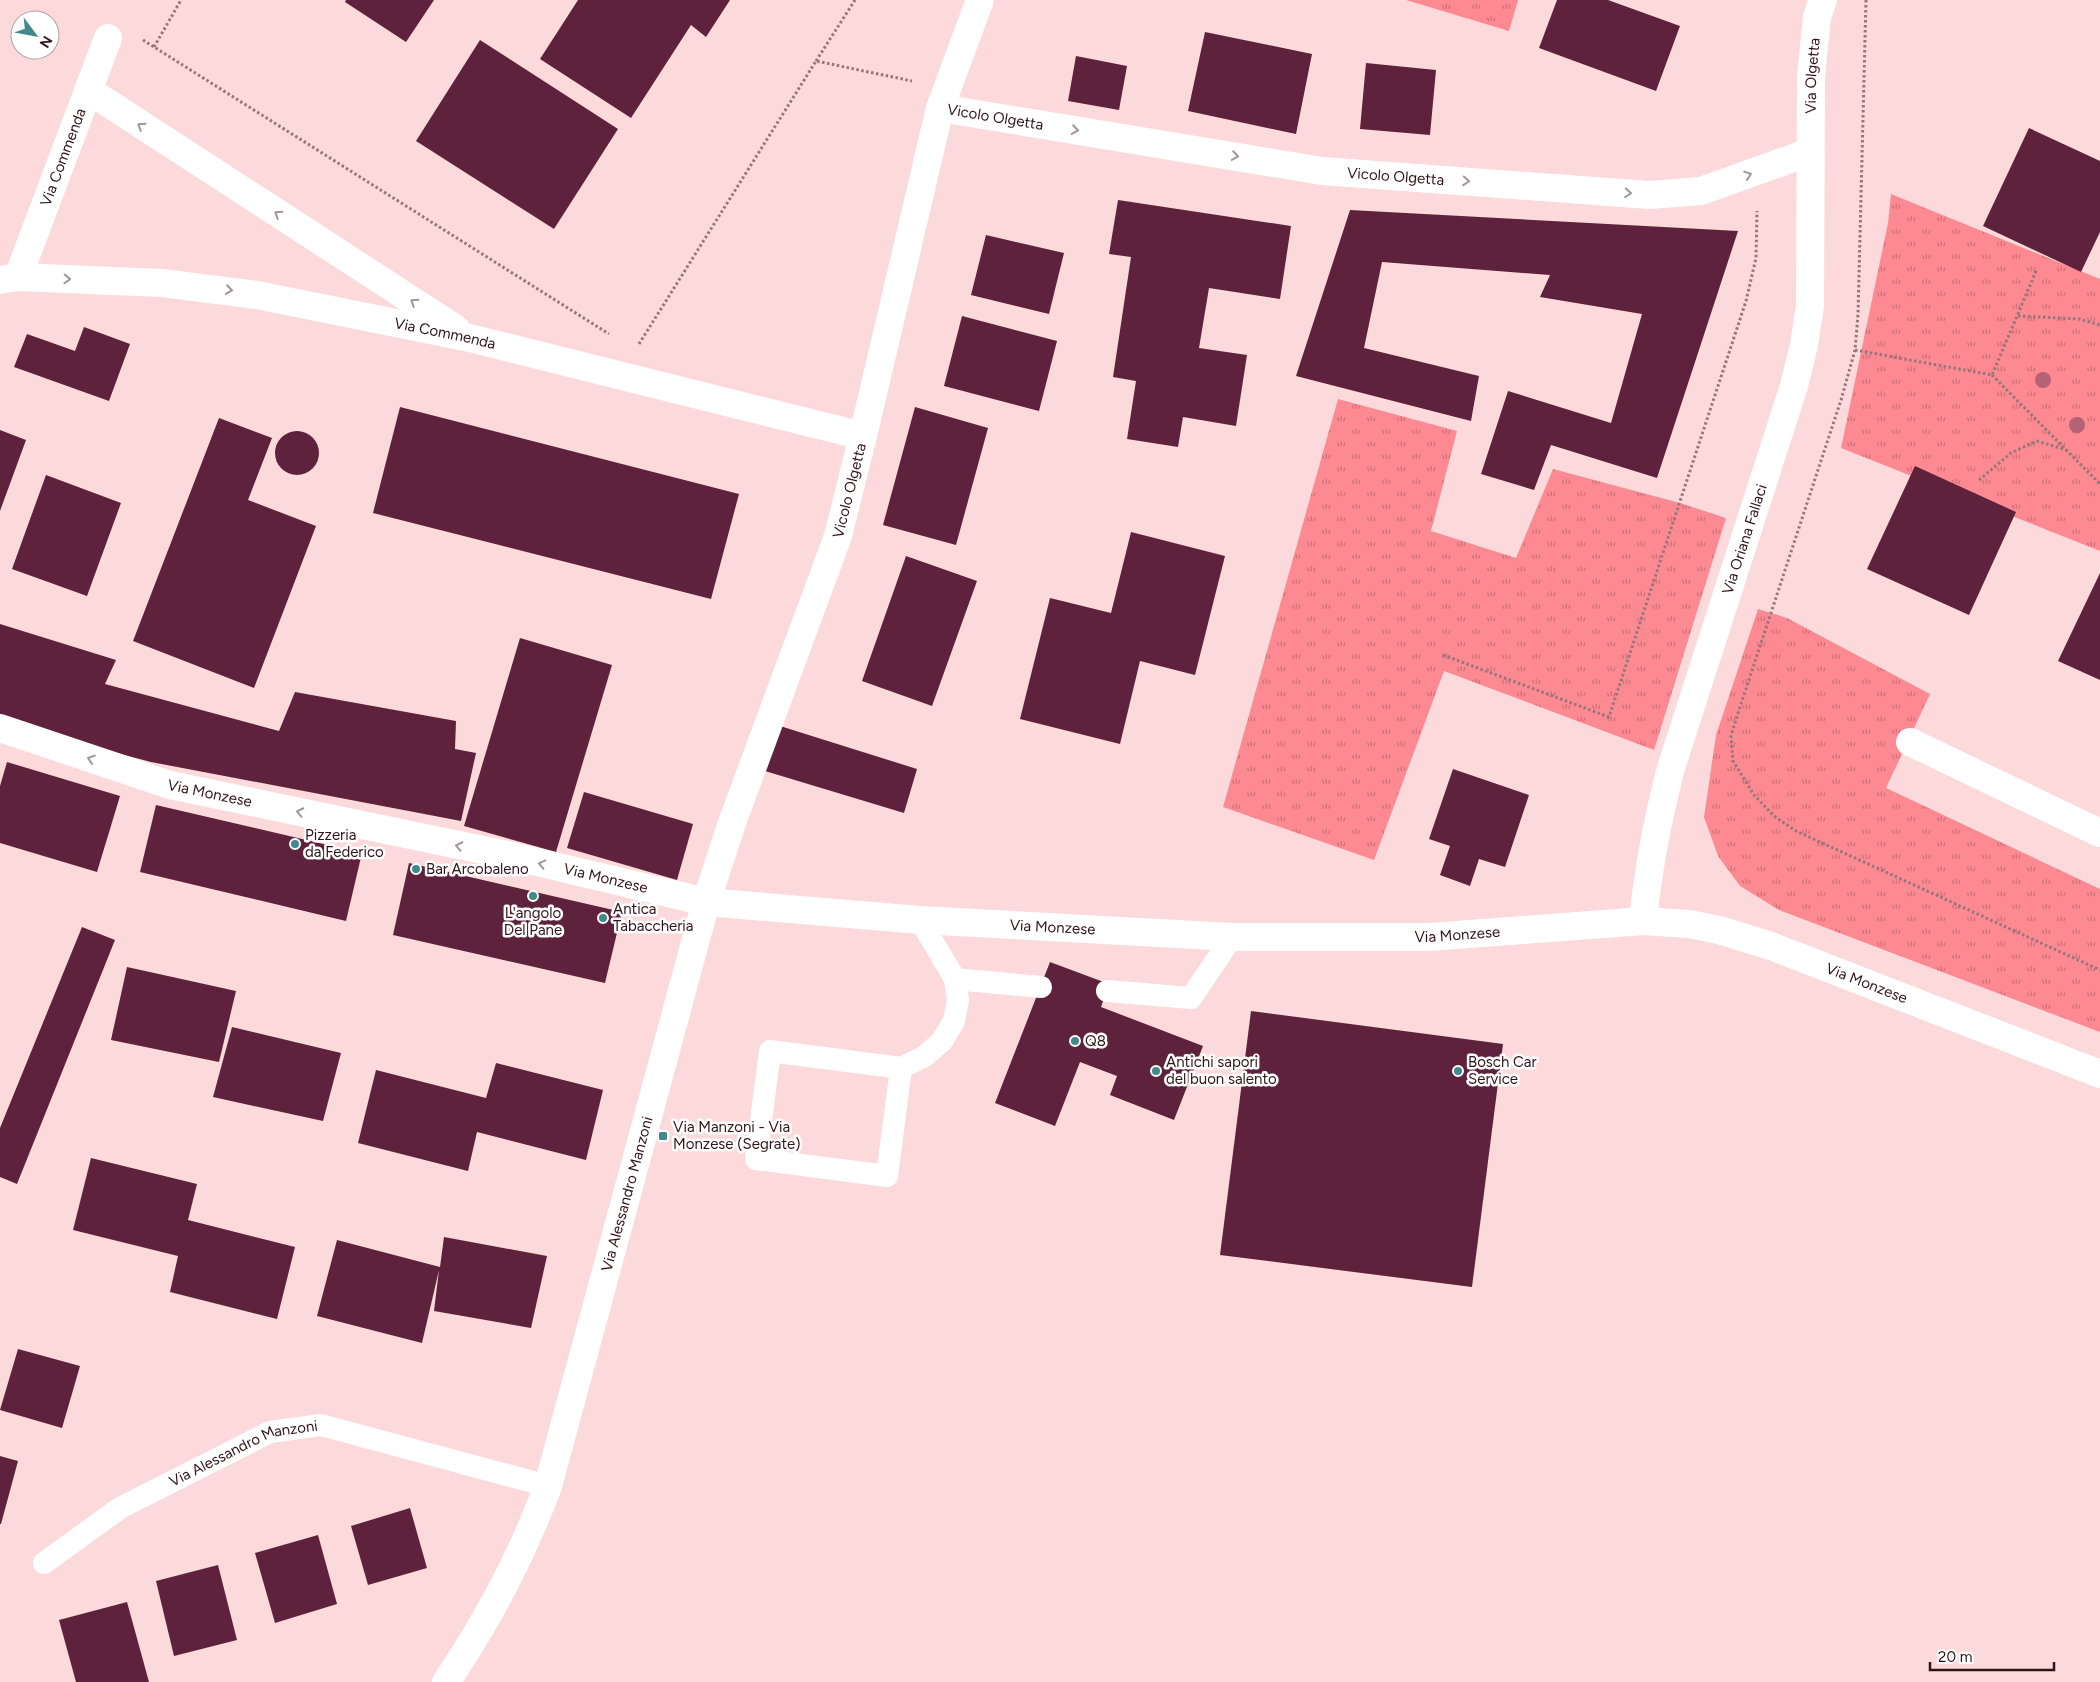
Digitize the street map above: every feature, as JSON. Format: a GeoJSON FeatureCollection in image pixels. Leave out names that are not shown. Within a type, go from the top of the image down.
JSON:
{"type":"FeatureCollection","features":[{"type":"Feature","properties":{"kind":"street","name":"Vicolo Olgetta"},"geometry":{"type":"LineString","coordinates":[[706,902],[838,536],[864,436],[944,98],[980,0]]}},
{"type":"Feature","properties":{"kind":"street","name":"Via Olgetta"},"geometry":{"type":"LineString","coordinates":[[1810,152],[1812,68],[1817,17],[1823,0]]}},
{"type":"Feature","properties":{"kind":"street","name":"Via Commenda"},"geometry":{"type":"LineString","coordinates":[[108,38],[9,279],[162,283],[234,291],[470,338],[864,436]]}},
{"type":"Feature","properties":{"kind":"street"},"geometry":{"type":"LineString","coordinates":[[88,90],[470,338]]}},
{"type":"Feature","properties":{"kind":"street","name":"Vicolo Olgetta"},"geometry":{"type":"LineString","coordinates":[[944,98],[1322,171],[1649,195],[1701,190],[1810,152]]}},
{"type":"Feature","properties":{"kind":"street","name":"Via Oriana Fallaci"},"geometry":{"type":"LineString","coordinates":[[1643,921],[1660,811],[1671,768],[1794,386],[1804,345],[1810,306],[1810,152]]}},
{"type":"Feature","properties":{"kind":"street","name":"Via Monzese"},"geometry":{"type":"LineString","coordinates":[[0,728],[170,785],[507,856],[706,902],[920,920],[1232,937],[1430,937],[1643,921],[1688,924],[1746,937],[2100,1074]]}},
{"type":"Feature","properties":{"kind":"street"},"geometry":{"type":"LineString","coordinates":[[1910,742],[2100,833]]}},
{"type":"Feature","properties":{"kind":"street","name":"Via Alessandro Manzoni"},"geometry":{"type":"LineString","coordinates":[[446,1682],[505,1587],[528,1538],[548,1486],[706,902]]}},
{"type":"Feature","properties":{"kind":"lane"},"geometry":{"type":"LineString","coordinates":[[901,1068],[887,1176],[756,1159],[770,1051],[901,1068],[925,1056],[942,1041],[954,1021],[958,1000],[955,979],[920,920]]}},
{"type":"Feature","properties":{"kind":"lane"},"geometry":{"type":"LineString","coordinates":[[1107,991],[1191,998],[1232,937]]}},
{"type":"Feature","properties":{"kind":"lane"},"geometry":{"type":"LineString","coordinates":[[955,979],[1041,987]]}},
{"type":"Feature","properties":{"kind":"lane","name":"Via Alessandro Manzoni"},"geometry":{"type":"LineString","coordinates":[[44,1563],[120,1508],[270,1432],[321,1425],[548,1486]]}},
{"type":"Feature","properties":{"kind":"path"},"geometry":{"type":"LineString","coordinates":[[181,0],[154,47],[609,334]]}},
{"type":"Feature","properties":{"kind":"path"},"geometry":{"type":"LineString","coordinates":[[635,350],[855,0]]}},
{"type":"Feature","properties":{"kind":"path"},"geometry":{"type":"LineString","coordinates":[[1866,0],[1858,315],[1855,350],[1841,400],[1736,718],[1731,736],[1733,761],[1754,795],[1774,816],[1796,831],[2100,970]]}},
{"type":"Feature","properties":{"kind":"path"},"geometry":{"type":"LineString","coordinates":[[816,62],[944,98]]}},
{"type":"Feature","properties":{"kind":"path"},"geometry":{"type":"LineString","coordinates":[[1444,655],[1609,717],[1746,301],[1756,258],[1757,211]]}},
{"type":"Feature","properties":{"kind":"path"},"geometry":{"type":"LineString","coordinates":[[1992,375],[2037,269]]}},
{"type":"Feature","properties":{"kind":"path"},"geometry":{"type":"LineString","coordinates":[[2018,316],[2079,319],[2100,325]]}},
{"type":"Feature","properties":{"kind":"path"},"geometry":{"type":"LineString","coordinates":[[1855,350],[1992,375],[2100,484]]}},
{"type":"Feature","properties":{"kind":"path"},"geometry":{"type":"LineString","coordinates":[[1979,480],[2011,453],[2037,441],[2067,450]]}},
{"type":"Feature","properties":{"kind":"green space"},"geometry":{"type":"Polygon","coordinates":[[[1406,0],[1518,0],[1509,31],[1406,0]]]}},
{"type":"Feature","properties":{"kind":"green space"},"geometry":{"type":"Polygon","coordinates":[[[1891,194],[2100,279],[2100,551],[1841,448],[1888,223],[1891,194]]]}},
{"type":"Feature","properties":{"kind":"green space"},"geometry":{"type":"Polygon","coordinates":[[[1338,399],[1457,431],[1431,531],[1516,558],[1553,469],[1680,503],[1726,518],[1654,750],[1444,671],[1374,860],[1223,807],[1338,399]]]}},
{"type":"Feature","properties":{"kind":"green space"},"geometry":{"type":"Polygon","coordinates":[[[1758,609],[1787,618],[1930,694],[1886,788],[2100,889],[2100,1032],[1779,910],[1740,886],[1718,856],[1704,817],[1716,735],[1758,609]]]}},
{"type":"Feature","properties":{"kind":"building"},"geometry":{"type":"Polygon","coordinates":[[[346,0],[434,0],[406,42],[345,2],[346,0]]]}},
{"type":"Feature","properties":{"kind":"building"},"geometry":{"type":"Polygon","coordinates":[[[578,0],[730,0],[706,37],[691,25],[631,118],[540,59],[578,0]]]}},
{"type":"Feature","properties":{"kind":"building"},"geometry":{"type":"Polygon","coordinates":[[[1557,0],[1608,0],[1680,26],[1656,91],[1539,48],[1557,0]]]}},
{"type":"Feature","properties":{"kind":"building"},"geometry":{"type":"Polygon","coordinates":[[[1205,32],[1312,54],[1296,134],[1188,111],[1205,32]]]}},
{"type":"Feature","properties":{"kind":"building"},"geometry":{"type":"Polygon","coordinates":[[[480,40],[618,129],[554,229],[416,141],[480,40]]]}},
{"type":"Feature","properties":{"kind":"building"},"geometry":{"type":"Polygon","coordinates":[[[1076,56],[1127,66],[1119,110],[1068,101],[1076,56]]]}},
{"type":"Feature","properties":{"kind":"building"},"geometry":{"type":"Polygon","coordinates":[[[1366,63],[1436,70],[1430,135],[1360,129],[1366,63]]]}},
{"type":"Feature","properties":{"kind":"building"},"geometry":{"type":"Polygon","coordinates":[[[2029,128],[2100,161],[2100,232],[2081,272],[1983,226],[2029,128]]]}},
{"type":"Feature","properties":{"kind":"building"},"geometry":{"type":"Polygon","coordinates":[[[1118,200],[1291,226],[1280,299],[1209,288],[1199,348],[1247,355],[1236,426],[1183,417],[1178,447],[1127,439],[1136,381],[1113,377],[1131,257],[1109,254],[1118,200]]]}},
{"type":"Feature","properties":{"kind":"building"},"geometry":{"type":"Polygon","coordinates":[[[1350,210],[1738,231],[1657,478],[1551,445],[1534,490],[1481,474],[1508,391],[1611,423],[1642,314],[1540,297],[1550,275],[1382,262],[1364,348],[1479,376],[1471,421],[1296,376],[1350,210]]]}},
{"type":"Feature","properties":{"kind":"building"},"geometry":{"type":"Polygon","coordinates":[[[986,235],[1064,253],[1049,314],[971,295],[986,235]]]}},
{"type":"Feature","properties":{"kind":"building"},"geometry":{"type":"Polygon","coordinates":[[[962,316],[1057,341],[1039,411],[944,386],[962,316]]]}},
{"type":"Feature","properties":{"kind":"building"},"geometry":{"type":"Polygon","coordinates":[[[84,327],[130,344],[109,401],[14,367],[27,334],[75,351],[84,327]]]}},
{"type":"Feature","properties":{"kind":"building"},"geometry":{"type":"Polygon","coordinates":[[[400,407],[739,494],[711,599],[373,513],[400,407]]]}},
{"type":"Feature","properties":{"kind":"building"},"geometry":{"type":"Polygon","coordinates":[[[915,407],[988,428],[956,545],[883,525],[915,407]]]}},
{"type":"Feature","properties":{"kind":"building"},"geometry":{"type":"Polygon","coordinates":[[[219,418],[272,438],[248,500],[316,526],[254,688],[133,641],[219,418]]]}},
{"type":"Feature","properties":{"kind":"building"},"geometry":{"type":"Polygon","coordinates":[[[0,430],[26,440],[0,511],[0,430]]]}},
{"type":"Feature","properties":{"kind":"building"},"geometry":{"type":"Polygon","coordinates":[[[301,431],[313,437],[318,444],[318,462],[313,469],[306,474],[293,475],[285,472],[278,465],[275,449],[278,441],[285,434],[301,431]]]}},
{"type":"Feature","properties":{"kind":"building"},"geometry":{"type":"Polygon","coordinates":[[[1915,466],[2016,512],[1969,615],[1867,569],[1915,466]]]}},
{"type":"Feature","properties":{"kind":"building"},"geometry":{"type":"Polygon","coordinates":[[[46,475],[121,503],[87,596],[12,569],[46,475]]]}},
{"type":"Feature","properties":{"kind":"building"},"geometry":{"type":"Polygon","coordinates":[[[1131,532],[1225,556],[1195,675],[1140,661],[1120,744],[1020,719],[1050,598],[1111,613],[1131,532]]]}},
{"type":"Feature","properties":{"kind":"building"},"geometry":{"type":"Polygon","coordinates":[[[906,556],[977,581],[932,706],[862,681],[906,556]]]}},
{"type":"Feature","properties":{"kind":"building"},"geometry":{"type":"Polygon","coordinates":[[[2100,573],[2100,680],[2058,661],[2100,573]]]}},
{"type":"Feature","properties":{"kind":"building"},"geometry":{"type":"Polygon","coordinates":[[[0,624],[116,660],[105,684],[279,731],[295,692],[456,721],[455,749],[476,753],[461,821],[151,762],[90,746],[0,716],[0,624]]]}},
{"type":"Feature","properties":{"kind":"building"},"geometry":{"type":"Polygon","coordinates":[[[520,638],[612,665],[556,852],[464,826],[520,638]]]}},
{"type":"Feature","properties":{"kind":"building"},"geometry":{"type":"Polygon","coordinates":[[[780,726],[917,769],[904,813],[765,771],[780,726]]]}},
{"type":"Feature","properties":{"kind":"building"},"geometry":{"type":"Polygon","coordinates":[[[7,762],[120,796],[97,872],[0,843],[0,786],[7,762]]]}},
{"type":"Feature","properties":{"kind":"building"},"geometry":{"type":"Polygon","coordinates":[[[1453,769],[1529,795],[1505,867],[1479,859],[1470,886],[1440,875],[1450,846],[1429,839],[1453,769]]]}},
{"type":"Feature","properties":{"kind":"building"},"geometry":{"type":"Polygon","coordinates":[[[584,792],[693,824],[677,880],[567,848],[584,792]]]}},
{"type":"Feature","properties":{"kind":"building"},"geometry":{"type":"Polygon","coordinates":[[[156,805],[362,853],[346,921],[140,872],[156,805]]]}},
{"type":"Feature","properties":{"kind":"building"},"geometry":{"type":"Polygon","coordinates":[[[409,863],[622,912],[605,983],[393,935],[409,863]]]}},
{"type":"Feature","properties":{"kind":"building"},"geometry":{"type":"Polygon","coordinates":[[[82,927],[115,940],[17,1184],[0,1177],[0,1128],[82,927]]]}},
{"type":"Feature","properties":{"kind":"building","name":"Q8"},"geometry":{"type":"Polygon","coordinates":[[[1050,962],[1109,984],[1101,1007],[1203,1046],[1174,1120],[1110,1095],[1117,1076],[1080,1062],[1055,1126],[995,1103],[1050,962]]]}},
{"type":"Feature","properties":{"kind":"building"},"geometry":{"type":"Polygon","coordinates":[[[127,967],[236,991],[219,1062],[111,1040],[127,967]]]}},
{"type":"Feature","properties":{"kind":"building"},"geometry":{"type":"Polygon","coordinates":[[[1251,1011],[1503,1044],[1472,1287],[1220,1255],[1251,1011]]]}},
{"type":"Feature","properties":{"kind":"building"},"geometry":{"type":"Polygon","coordinates":[[[232,1027],[341,1053],[323,1121],[213,1097],[232,1027]]]}},
{"type":"Feature","properties":{"kind":"building"},"geometry":{"type":"Polygon","coordinates":[[[496,1063],[603,1090],[586,1160],[477,1132],[468,1171],[358,1143],[376,1070],[486,1098],[496,1063]]]}},
{"type":"Feature","properties":{"kind":"building"},"geometry":{"type":"Polygon","coordinates":[[[91,1158],[197,1184],[188,1220],[295,1247],[277,1319],[170,1292],[178,1256],[73,1230],[91,1158]]]}},
{"type":"Feature","properties":{"kind":"building"},"geometry":{"type":"Polygon","coordinates":[[[444,1237],[547,1256],[531,1328],[434,1311],[439,1270],[422,1343],[317,1316],[337,1240],[440,1267],[444,1237]]]}},
{"type":"Feature","properties":{"kind":"building"},"geometry":{"type":"Polygon","coordinates":[[[18,1349],[80,1366],[62,1428],[0,1410],[18,1349]]]}},
{"type":"Feature","properties":{"kind":"building"},"geometry":{"type":"Polygon","coordinates":[[[0,1456],[18,1461],[1,1524],[0,1524],[0,1456]]]}},
{"type":"Feature","properties":{"kind":"building"},"geometry":{"type":"Polygon","coordinates":[[[410,1508],[427,1568],[368,1585],[351,1526],[410,1508]]]}},
{"type":"Feature","properties":{"kind":"building"},"geometry":{"type":"Polygon","coordinates":[[[318,1535],[337,1604],[275,1623],[255,1553],[318,1535]]]}},
{"type":"Feature","properties":{"kind":"building"},"geometry":{"type":"Polygon","coordinates":[[[218,1565],[237,1640],[174,1656],[156,1581],[218,1565]]]}},
{"type":"Feature","properties":{"kind":"building"},"geometry":{"type":"Polygon","coordinates":[[[127,1602],[149,1682],[76,1682],[59,1620],[127,1602]]]}},
{"type":"Feature","properties":{"kind":"place","name":"Pizzeria da Federico"},"geometry":{"type":"Point","coordinates":[295,844]}},
{"type":"Feature","properties":{"kind":"place","name":"Bar Arcobaleno"},"geometry":{"type":"Point","coordinates":[416,869]}},
{"type":"Feature","properties":{"kind":"place","name":"L'angolo Del Pane"},"geometry":{"type":"Point","coordinates":[533,896]}},
{"type":"Feature","properties":{"kind":"place","name":"Antica Tabaccheria"},"geometry":{"type":"Point","coordinates":[603,918]}},
{"type":"Feature","properties":{"kind":"place","name":"Q8"},"geometry":{"type":"Point","coordinates":[1075,1041]}},
{"type":"Feature","properties":{"kind":"place","name":"Antichi sapori del buon salento"},"geometry":{"type":"Point","coordinates":[1156,1071]}},
{"type":"Feature","properties":{"kind":"place","name":"Bosch Car Service"},"geometry":{"type":"Point","coordinates":[1458,1071]}},
{"type":"Feature","properties":{"kind":"place","name":"Via Manzoni - Via Monzese (Segrate)"},"geometry":{"type":"Point","coordinates":[663,1136]}}]}
